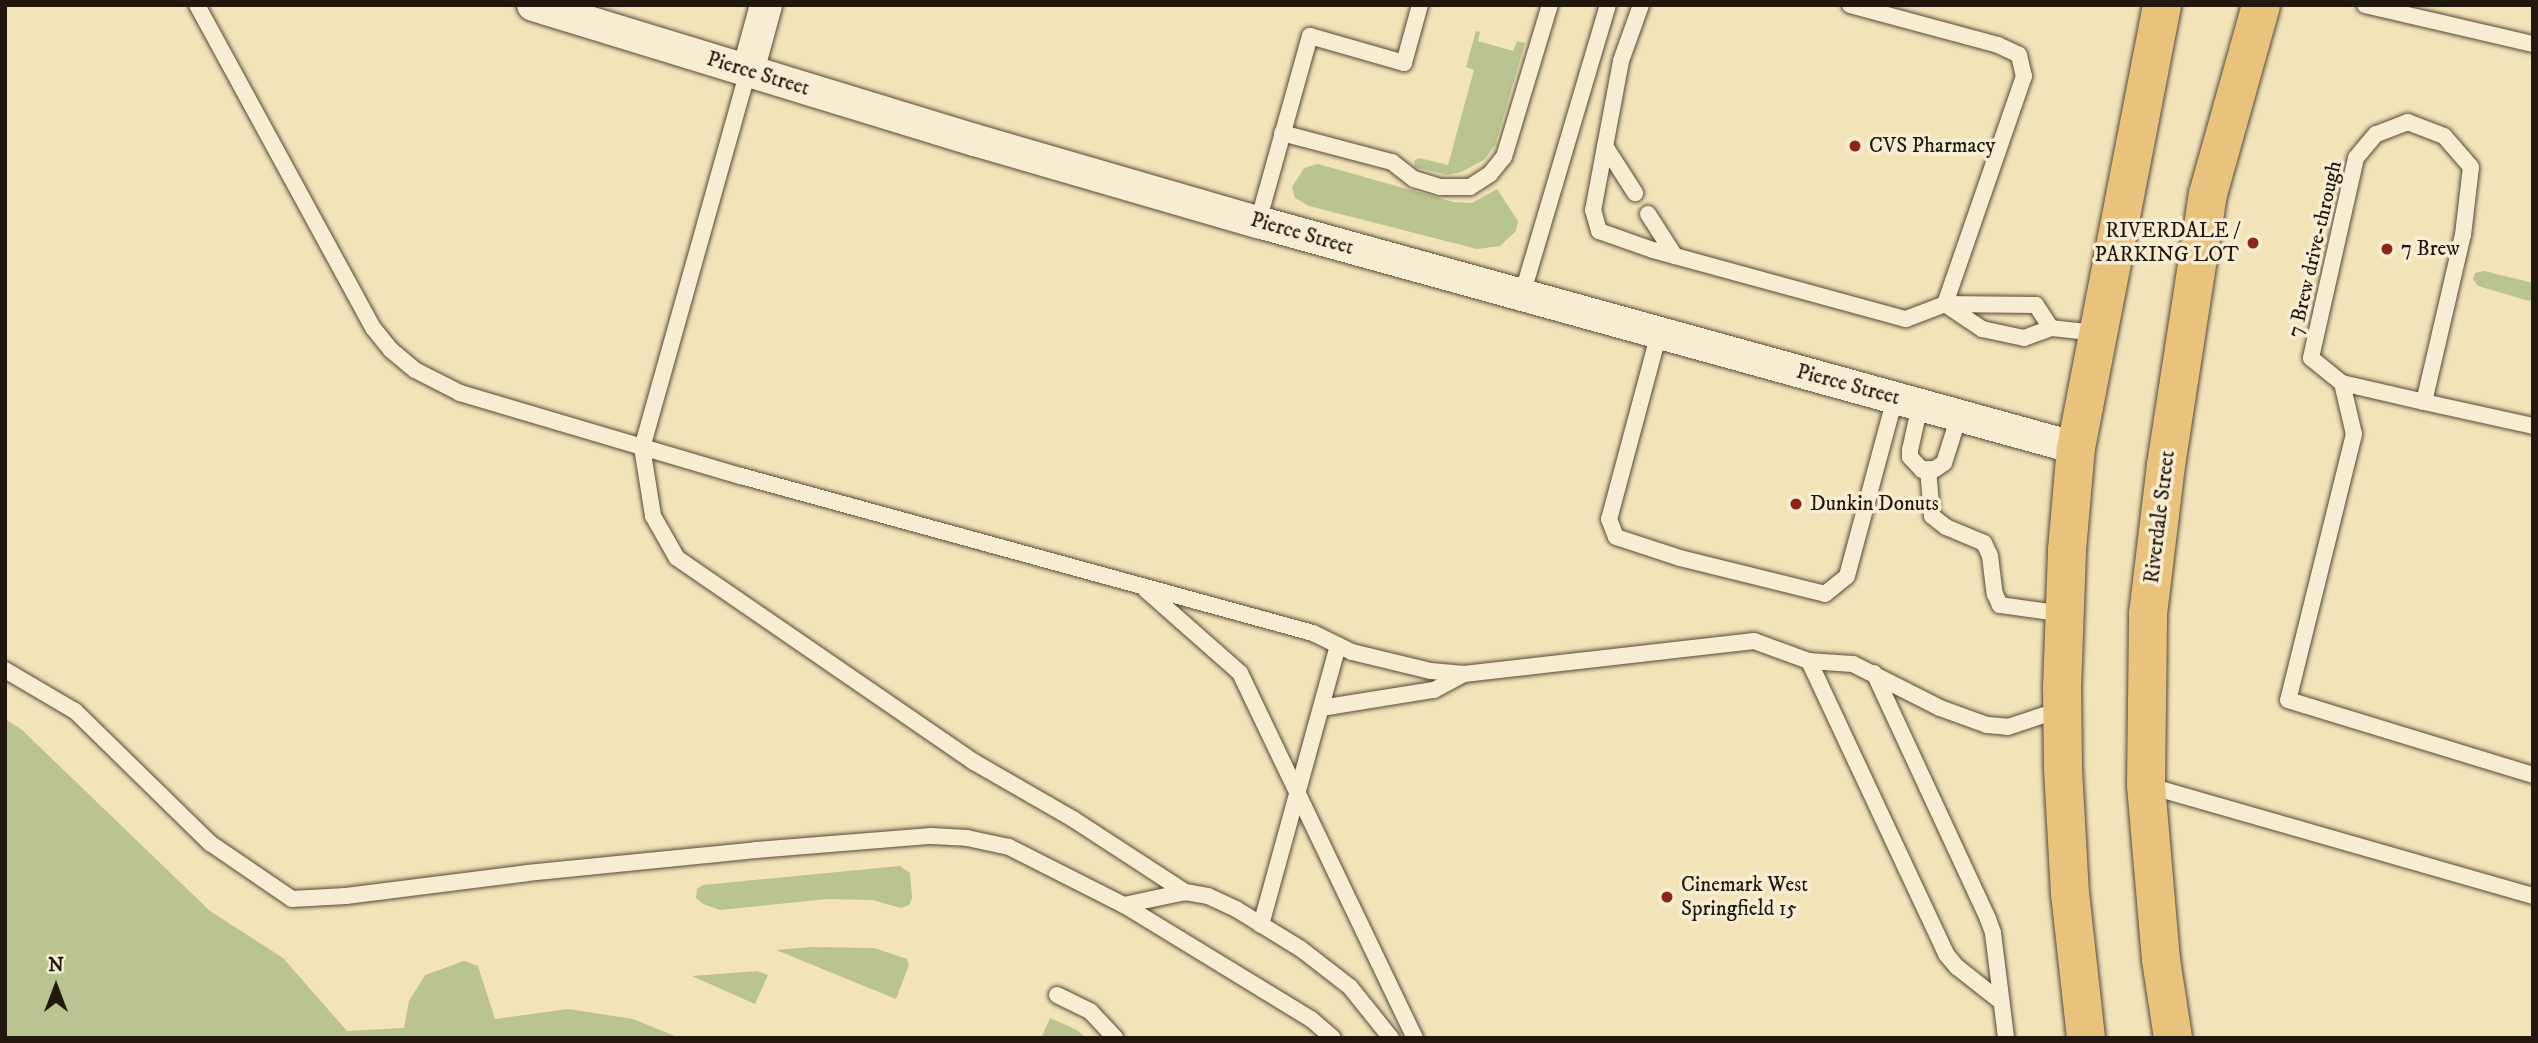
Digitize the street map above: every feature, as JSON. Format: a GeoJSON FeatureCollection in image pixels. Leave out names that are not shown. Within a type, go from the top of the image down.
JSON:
{"type":"FeatureCollection","features":[{"type":"Feature","properties":{"kind":"main road"},"geometry":{"type":"LineString","coordinates":[[2086,1038],[2070,894],[2062,709],[2064,614],[2076,448],[2162,5]]}},
{"type":"Feature","properties":{"kind":"main road","name":"Riverdale Street"},"geometry":{"type":"LineString","coordinates":[[2173,1038],[2161,960],[2146,785],[2148,614],[2166,465],[2208,194],[2261,5]]}},
{"type":"Feature","properties":{"kind":"street","name":"Pierce Street"},"geometry":{"type":"LineString","coordinates":[[533,5],[1258,222],[2076,448]]}},
{"type":"Feature","properties":{"kind":"street"},"geometry":{"type":"LineString","coordinates":[[748,71],[766,5]]}},
{"type":"Feature","properties":{"kind":"lane"},"geometry":{"type":"LineString","coordinates":[[197,5],[374,329],[391,349],[415,370],[460,393],[642,447],[1313,633],[1352,652],[1431,671],[1464,674],[1754,641],[1809,661],[1853,664],[1940,708],[1987,725],[2008,727],[2062,709]]}},
{"type":"Feature","properties":{"kind":"lane"},"geometry":{"type":"LineString","coordinates":[[1258,222],[1310,36],[1404,63],[1420,5]]}},
{"type":"Feature","properties":{"kind":"lane"},"geometry":{"type":"LineString","coordinates":[[1282,133],[1392,162],[1414,178],[1455,189],[1470,187],[1490,174],[1509,146],[1550,5]]}},
{"type":"Feature","properties":{"kind":"lane"},"geometry":{"type":"LineString","coordinates":[[1522,295],[1608,5]]}},
{"type":"Feature","properties":{"kind":"lane"},"geometry":{"type":"LineString","coordinates":[[1642,5],[1621,61],[1593,209],[1599,231],[1675,256],[1906,318],[1945,304],[2036,305],[2051,328]]}},
{"type":"Feature","properties":{"kind":"lane"},"geometry":{"type":"LineString","coordinates":[[1850,5],[1998,45],[2019,55],[2024,76],[1945,304]]}},
{"type":"Feature","properties":{"kind":"lane"},"geometry":{"type":"LineString","coordinates":[[2365,5],[2533,44]]}},
{"type":"Feature","properties":{"kind":"lane"},"geometry":{"type":"LineString","coordinates":[[748,71],[642,447],[653,516],[677,558],[974,762],[1073,819],[1185,892]]}},
{"type":"Feature","properties":{"kind":"lane","name":"7 Brew drive-through"},"geometry":{"type":"LineString","coordinates":[[2342,383],[2311,358],[2356,158],[2376,134],[2408,122],[2444,136],[2471,167],[2463,235],[2424,402]]}},
{"type":"Feature","properties":{"kind":"lane"},"geometry":{"type":"LineString","coordinates":[[1605,146],[1635,193]]}},
{"type":"Feature","properties":{"kind":"lane"},"geometry":{"type":"LineString","coordinates":[[1648,214],[1675,256]]}},
{"type":"Feature","properties":{"kind":"lane"},"geometry":{"type":"LineString","coordinates":[[1945,304],[1982,329],[2024,338],[2051,328],[2097,333]]}},
{"type":"Feature","properties":{"kind":"lane"},"geometry":{"type":"LineString","coordinates":[[1659,333],[1609,519],[1616,537],[1680,558],[1825,594],[1847,576],[1908,401]]}},
{"type":"Feature","properties":{"kind":"lane"},"geometry":{"type":"LineString","coordinates":[[2533,426],[2342,383],[2354,434],[2288,700],[2533,775]]}},
{"type":"Feature","properties":{"kind":"lane"},"geometry":{"type":"LineString","coordinates":[[1908,401],[1910,457],[1922,470],[1935,469],[1944,463],[1958,415]]}},
{"type":"Feature","properties":{"kind":"lane"},"geometry":{"type":"LineString","coordinates":[[1928,469],[1933,516],[1947,527],[1984,543],[1990,556],[1995,594],[2000,605],[2064,614]]}},
{"type":"Feature","properties":{"kind":"lane"},"geometry":{"type":"LineString","coordinates":[[1142,586],[1240,673],[1415,1038]]}},
{"type":"Feature","properties":{"kind":"lane"},"geometry":{"type":"LineString","coordinates":[[1261,925],[1338,645]]}},
{"type":"Feature","properties":{"kind":"lane"},"geometry":{"type":"LineString","coordinates":[[1809,661],[1946,954],[1956,967],[2000,1001]]}},
{"type":"Feature","properties":{"kind":"lane"},"geometry":{"type":"LineString","coordinates":[[5,670],[75,711],[210,843],[292,899],[346,896],[649,860],[948,836],[987,840],[1009,847],[1124,905],[1311,1019],[1333,1038]]}},
{"type":"Feature","properties":{"kind":"lane"},"geometry":{"type":"LineString","coordinates":[[1874,673],[1988,919],[1993,933],[2006,1038]]}},
{"type":"Feature","properties":{"kind":"lane"},"geometry":{"type":"LineString","coordinates":[[1321,708],[1434,690],[1464,674]]}},
{"type":"Feature","properties":{"kind":"lane"},"geometry":{"type":"LineString","coordinates":[[2146,785],[2533,896]]}},
{"type":"Feature","properties":{"kind":"lane"},"geometry":{"type":"LineString","coordinates":[[1124,905],[1185,892],[1208,896],[1301,949],[1350,987],[1391,1038]]}},
{"type":"Feature","properties":{"kind":"lane"},"geometry":{"type":"LineString","coordinates":[[1057,995],[1090,1011],[1115,1038]]}},
{"type":"Feature","properties":{"kind":"green space"},"geometry":{"type":"Polygon","coordinates":[[[1476,31],[1480,32],[1478,41],[1513,51],[1517,41],[1525,43],[1495,145],[1484,160],[1461,172],[1447,175],[1415,167],[1414,161],[1419,158],[1448,165],[1474,70],[1466,67],[1476,31]]]}},
{"type":"Feature","properties":{"kind":"green space"},"geometry":{"type":"Polygon","coordinates":[[[1318,164],[1453,202],[1472,203],[1497,189],[1518,221],[1516,231],[1500,246],[1477,249],[1309,206],[1295,198],[1292,187],[1304,168],[1318,164]]]}},
{"type":"Feature","properties":{"kind":"green space"},"geometry":{"type":"Polygon","coordinates":[[[2484,271],[2533,283],[2533,299],[2529,301],[2478,286],[2473,279],[2475,273],[2484,271]]]}},
{"type":"Feature","properties":{"kind":"green space"},"geometry":{"type":"Polygon","coordinates":[[[5,719],[21,729],[210,911],[283,958],[347,1031],[404,1028],[409,1001],[425,975],[464,961],[478,966],[495,1019],[568,1009],[633,1019],[680,1038],[5,1038],[5,719]]]}},
{"type":"Feature","properties":{"kind":"green space"},"geometry":{"type":"Polygon","coordinates":[[[900,866],[910,873],[912,898],[909,905],[901,908],[872,900],[827,899],[720,910],[703,904],[696,898],[697,889],[703,885],[900,866]]]}},
{"type":"Feature","properties":{"kind":"green space"},"geometry":{"type":"Polygon","coordinates":[[[811,947],[874,948],[907,959],[909,965],[896,999],[776,950],[811,947]]]}},
{"type":"Feature","properties":{"kind":"green space"},"geometry":{"type":"Polygon","coordinates":[[[757,971],[768,975],[755,1004],[692,976],[757,971]]]}},
{"type":"Feature","properties":{"kind":"green space"},"geometry":{"type":"Polygon","coordinates":[[[1050,1018],[1077,1030],[1086,1038],[1041,1038],[1050,1018]]]}},
{"type":"Feature","properties":{"kind":"place","name":"CVS Pharmacy"},"geometry":{"type":"Point","coordinates":[1855,146]}},
{"type":"Feature","properties":{"kind":"place","name":"RIVERDALE / PARKING LOT"},"geometry":{"type":"Point","coordinates":[2253,243]}},
{"type":"Feature","properties":{"kind":"place","name":"7 Brew"},"geometry":{"type":"Point","coordinates":[2387,249]}},
{"type":"Feature","properties":{"kind":"place","name":"Dunkin Donuts"},"geometry":{"type":"Point","coordinates":[1796,504]}},
{"type":"Feature","properties":{"kind":"place","name":"Cinemark West Springfield 15"},"geometry":{"type":"Point","coordinates":[1667,897]}}]}
